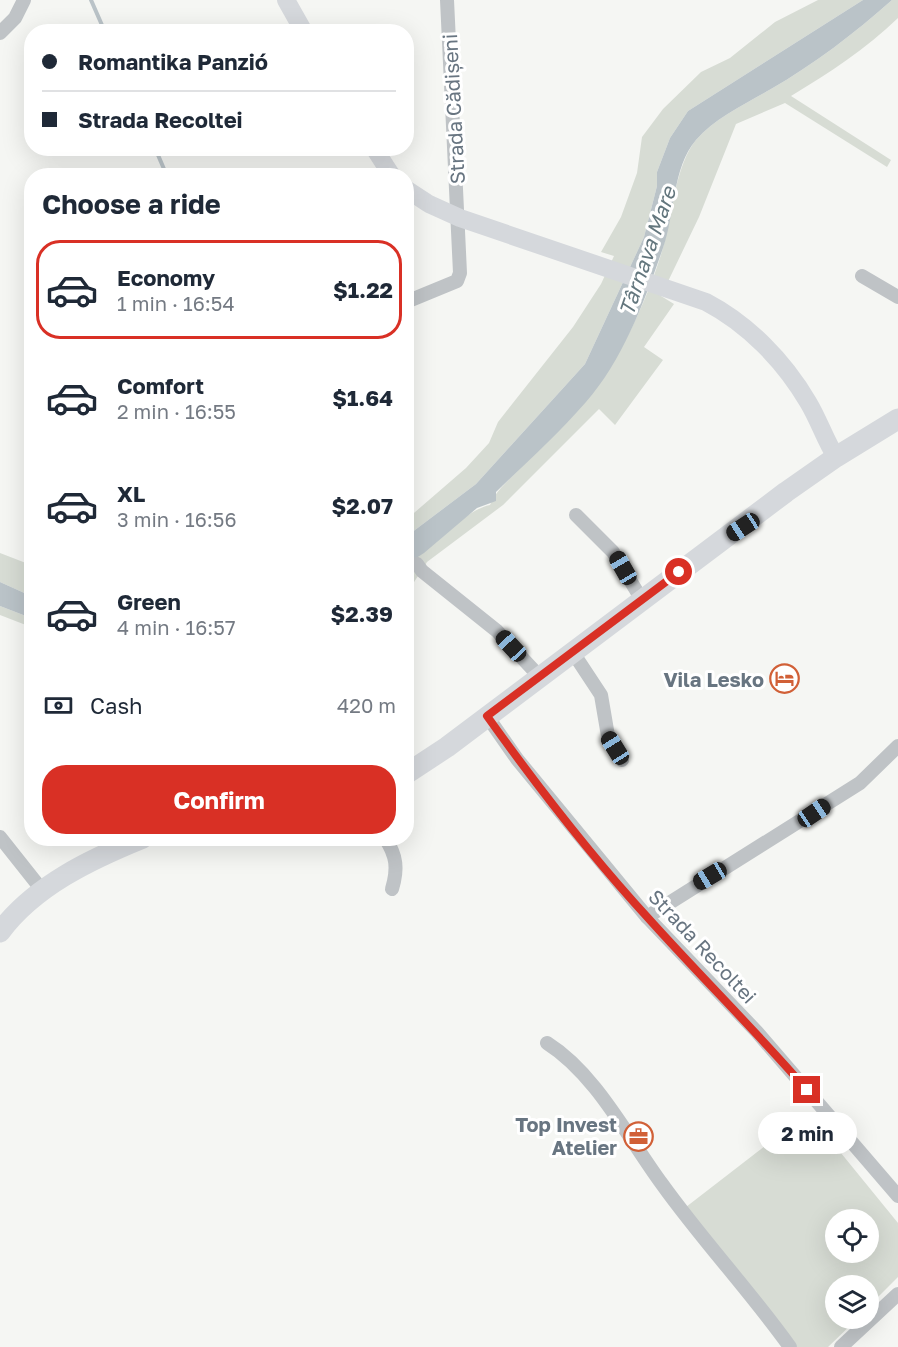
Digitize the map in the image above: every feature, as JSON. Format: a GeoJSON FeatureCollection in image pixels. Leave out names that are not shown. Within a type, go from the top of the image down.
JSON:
{"type":"FeatureCollection","features":[{"type":"Feature","properties":{"kind":"main road"},"geometry":{"type":"LineString","coordinates":[[286,0],[300,24]]}},
{"type":"Feature","properties":{"kind":"main road","name":"Strada Cădișeni"},"geometry":{"type":"LineString","coordinates":[[414,194],[429,204],[460,218],[612,268],[706,302],[732,317],[755,336],[808,403],[836,457]]}},
{"type":"Feature","properties":{"kind":"main road"},"geometry":{"type":"LineString","coordinates":[[414,769],[447,747],[572,651],[836,457],[898,419]]}},
{"type":"Feature","properties":{"kind":"main road"},"geometry":{"type":"LineString","coordinates":[[0,932],[22,906],[42,890],[78,869],[126,846]]}},
{"type":"Feature","properties":{"kind":"street"},"geometry":{"type":"LineString","coordinates":[[0,33],[15,18],[24,0]]}},
{"type":"Feature","properties":{"kind":"street","name":"Strada Cădișeni"},"geometry":{"type":"LineString","coordinates":[[447,0],[460,218]]}},
{"type":"Feature","properties":{"kind":"street"},"geometry":{"type":"LineString","coordinates":[[414,299],[457,281],[460,273],[460,218]]}},
{"type":"Feature","properties":{"kind":"street"},"geometry":{"type":"LineString","coordinates":[[862,276],[898,297]]}},
{"type":"Feature","properties":{"kind":"street"},"geometry":{"type":"LineString","coordinates":[[576,515],[613,552],[642,600]]}},
{"type":"Feature","properties":{"kind":"street"},"geometry":{"type":"LineString","coordinates":[[417,564],[422,571],[497,632],[539,676]]}},
{"type":"Feature","properties":{"kind":"street"},"geometry":{"type":"LineString","coordinates":[[572,651],[601,695],[608,736],[622,759]]}},
{"type":"Feature","properties":{"kind":"street","name":"Strada Recoltei"},"geometry":{"type":"LineString","coordinates":[[487,716],[517,759],[647,917],[757,1032],[898,1196]]}},
{"type":"Feature","properties":{"kind":"street"},"geometry":{"type":"LineString","coordinates":[[647,917],[860,783],[898,746]]}},
{"type":"Feature","properties":{"kind":"street"},"geometry":{"type":"LineString","coordinates":[[0,837],[42,890]]}},
{"type":"Feature","properties":{"kind":"street"},"geometry":{"type":"LineString","coordinates":[[388,846],[395,859],[397,870],[392,889]]}},
{"type":"Feature","properties":{"kind":"street"},"geometry":{"type":"LineString","coordinates":[[547,1043],[576,1066],[634,1140],[666,1190],[789,1347]]}},
{"type":"Feature","properties":{"kind":"street"},"geometry":{"type":"LineString","coordinates":[[841,1347],[898,1294]]}},
{"type":"Feature","properties":{"kind":"shaded area"},"geometry":{"type":"Polygon","coordinates":[[[818,0],[863,0],[688,111],[670,138],[657,172],[657,186],[644,237],[585,364],[476,484],[414,531],[414,513],[466,468],[489,443],[498,422],[573,327],[601,284],[614,256],[601,252],[621,217],[637,173],[642,137],[663,109],[701,72],[730,58],[775,22],[818,0]]]}},
{"type":"Feature","properties":{"kind":"shaded area"},"geometry":{"type":"Polygon","coordinates":[[[892,0],[898,0],[898,18],[847,60],[791,96],[891,160],[887,167],[785,103],[736,124],[699,217],[661,296],[674,304],[644,347],[663,360],[615,425],[599,409],[503,505],[427,562],[414,582],[414,559],[469,514],[490,505],[501,488],[594,385],[618,351],[634,323],[653,277],[664,244],[679,176],[689,150],[696,140],[721,118],[787,80],[849,36],[892,0]]]}},
{"type":"Feature","properties":{"kind":"shaded area"},"geometry":{"type":"Polygon","coordinates":[[[0,553],[24,562],[24,593],[0,582],[0,553]]]}},
{"type":"Feature","properties":{"kind":"shaded area"},"geometry":{"type":"Polygon","coordinates":[[[0,606],[24,615],[24,624],[0,615],[0,606]]]}},
{"type":"Feature","properties":{"kind":"shaded area"},"geometry":{"type":"Polygon","coordinates":[[[796,1122],[822,1153],[832,1142],[898,1223],[898,1277],[879,1296],[879,1275],[825,1275],[825,1329],[847,1329],[828,1347],[797,1347],[686,1207],[796,1122]]]}},
{"type":"Feature","properties":{"kind":"water","name":"Târnava Mare"},"geometry":{"type":"Polygon","coordinates":[[[863,0],[892,0],[818,59],[787,80],[721,118],[696,140],[682,164],[667,235],[649,288],[632,329],[611,368],[586,402],[496,492],[496,501],[477,508],[414,559],[414,531],[476,484],[585,364],[644,237],[657,186],[657,172],[670,138],[688,111],[863,0]]]}},
{"type":"Feature","properties":{"kind":"water"},"geometry":{"type":"Polygon","coordinates":[[[0,582],[24,593],[24,615],[0,606],[0,582]]]}},
{"type":"Feature","properties":{"kind":"waterway"},"geometry":{"type":"LineString","coordinates":[[91,0],[102,24]]}},
{"type":"Feature","properties":{"kind":"waterway"},"geometry":{"type":"LineString","coordinates":[[158,156],[164,168]]}},
{"type":"Feature","properties":{"kind":"place","name":"Vila Lesko"},"geometry":{"type":"Point","coordinates":[785,679]}},
{"type":"Feature","properties":{"kind":"place","name":"Top Invest Atelier"},"geometry":{"type":"Point","coordinates":[638,1136]}},
{"type":"Feature","properties":{"kind":"route"},"geometry":{"type":"LineString","coordinates":[[679,572],[487,716],[517,759],[647,917],[757,1032],[807,1090]]}}]}
